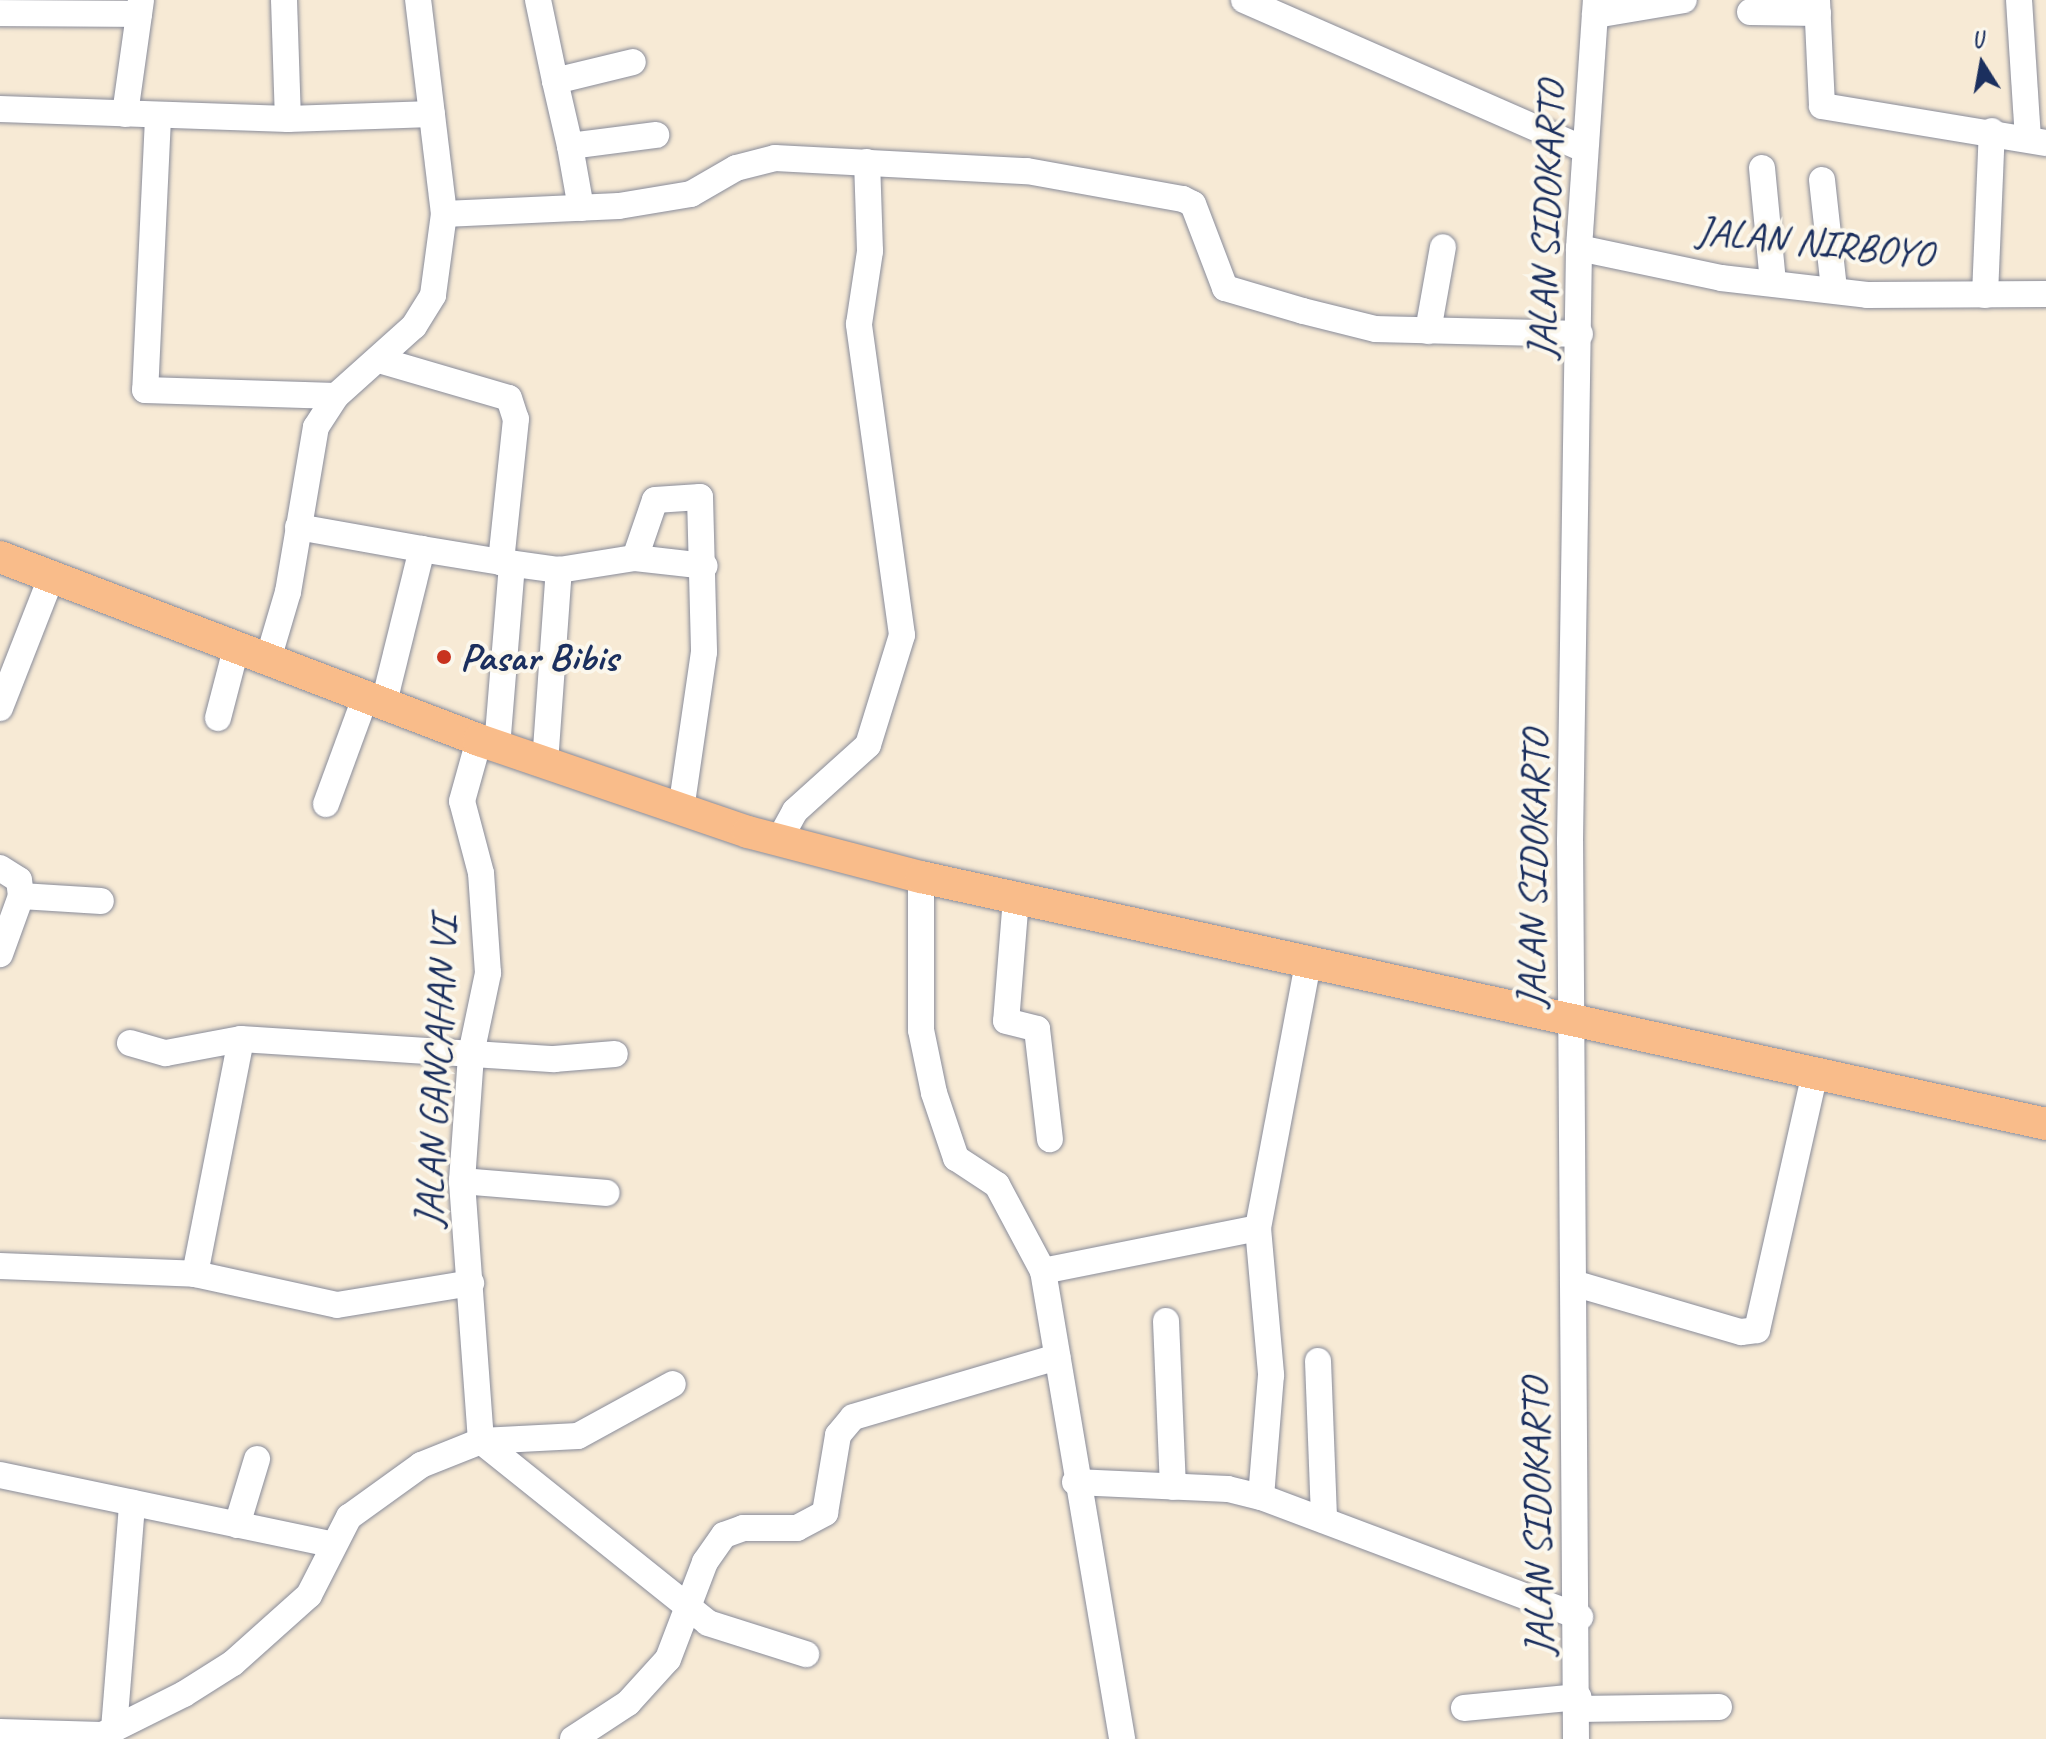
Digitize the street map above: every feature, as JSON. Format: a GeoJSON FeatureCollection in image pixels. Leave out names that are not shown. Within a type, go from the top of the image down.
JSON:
{"type":"FeatureCollection","features":[{"type":"Feature","properties":{"kind":"main road"},"geometry":{"type":"LineString","coordinates":[[0,557],[269,656],[488,744],[779,840],[921,877],[1308,964],[1571,1015],[2046,1124]]}},
{"type":"Feature","properties":{"kind":"street"},"geometry":{"type":"LineString","coordinates":[[284,0],[288,119]]}},
{"type":"Feature","properties":{"kind":"street"},"geometry":{"type":"LineString","coordinates":[[269,656],[298,527],[316,427],[336,396],[379,360],[433,295],[444,214],[418,0]]}},
{"type":"Feature","properties":{"kind":"street"},"geometry":{"type":"LineString","coordinates":[[538,0],[581,208]]}},
{"type":"Feature","properties":{"kind":"street"},"geometry":{"type":"LineString","coordinates":[[1244,0],[1583,149]]}},
{"type":"Feature","properties":{"kind":"street"},"geometry":{"type":"LineString","coordinates":[[1596,8],[1684,0]]}},
{"type":"Feature","properties":{"kind":"street"},"geometry":{"type":"LineString","coordinates":[[1750,12],[1817,7],[1822,106],[1992,131],[2037,141],[2019,0]]}},
{"type":"Feature","properties":{"kind":"street"},"geometry":{"type":"LineString","coordinates":[[0,13],[140,7],[125,114]]}},
{"type":"Feature","properties":{"kind":"street","name":"JALAN SIDOKARTO"},"geometry":{"type":"LineString","coordinates":[[1576,1739],[1580,1617],[1571,1015],[1579,248],[1583,149],[1596,8]]}},
{"type":"Feature","properties":{"kind":"street"},"geometry":{"type":"LineString","coordinates":[[555,81],[633,62]]}},
{"type":"Feature","properties":{"kind":"street"},"geometry":{"type":"LineString","coordinates":[[0,109],[158,118],[288,119],[432,114]]}},
{"type":"Feature","properties":{"kind":"street"},"geometry":{"type":"LineString","coordinates":[[158,118],[145,390],[336,396]]}},
{"type":"Feature","properties":{"kind":"street"},"geometry":{"type":"LineString","coordinates":[[1985,295],[1992,131]]}},
{"type":"Feature","properties":{"kind":"street"},"geometry":{"type":"LineString","coordinates":[[570,146],[656,135]]}},
{"type":"Feature","properties":{"kind":"street"},"geometry":{"type":"LineString","coordinates":[[444,214],[581,208],[691,194],[736,168],[775,158],[1027,171],[1175,195],[1193,204],[1225,288],[1376,329],[1580,334]]}},
{"type":"Feature","properties":{"kind":"street"},"geometry":{"type":"LineString","coordinates":[[779,840],[795,811],[868,745],[902,635],[859,324],[870,251],[867,162]]}},
{"type":"Feature","properties":{"kind":"street"},"geometry":{"type":"LineString","coordinates":[[1762,168],[1773,282]]}},
{"type":"Feature","properties":{"kind":"street"},"geometry":{"type":"LineString","coordinates":[[1822,180],[1834,288]]}},
{"type":"Feature","properties":{"kind":"street"},"geometry":{"type":"LineString","coordinates":[[1428,331],[1443,247]]}},
{"type":"Feature","properties":{"kind":"street","name":"JALAN NIRBOYO"},"geometry":{"type":"LineString","coordinates":[[1579,248],[1773,282],[1985,295],[2046,294]]}},
{"type":"Feature","properties":{"kind":"street","name":"JALAN GANCAHAN VI"},"geometry":{"type":"LineString","coordinates":[[379,360],[509,398],[516,419],[507,563],[488,744],[462,801],[481,873],[488,973],[471,1054],[462,1181],[481,1441]]}},
{"type":"Feature","properties":{"kind":"street"},"geometry":{"type":"LineString","coordinates":[[635,558],[652,502],[693,493],[705,507],[705,566],[699,706],[681,809]]}},
{"type":"Feature","properties":{"kind":"street"},"geometry":{"type":"LineString","coordinates":[[298,527],[559,570],[635,558],[705,566]]}},
{"type":"Feature","properties":{"kind":"street"},"geometry":{"type":"LineString","coordinates":[[326,804],[375,699],[422,549]]}},
{"type":"Feature","properties":{"kind":"street"},"geometry":{"type":"LineString","coordinates":[[545,763],[559,570]]}},
{"type":"Feature","properties":{"kind":"street"},"geometry":{"type":"LineString","coordinates":[[0,708],[51,578]]}},
{"type":"Feature","properties":{"kind":"street"},"geometry":{"type":"LineString","coordinates":[[218,718],[237,645]]}},
{"type":"Feature","properties":{"kind":"street"},"geometry":{"type":"LineString","coordinates":[[0,868],[19,880],[21,896],[0,954]]}},
{"type":"Feature","properties":{"kind":"street"},"geometry":{"type":"LineString","coordinates":[[921,877],[921,1030],[949,1145],[997,1185],[1043,1271],[1075,1482],[1122,1739]]}},
{"type":"Feature","properties":{"kind":"street"},"geometry":{"type":"LineString","coordinates":[[21,896],[101,901]]}},
{"type":"Feature","properties":{"kind":"street"},"geometry":{"type":"LineString","coordinates":[[1016,898],[1006,1021],[1037,1029],[1050,1139]]}},
{"type":"Feature","properties":{"kind":"street"},"geometry":{"type":"LineString","coordinates":[[1261,1497],[1271,1375],[1258,1228],[1308,964]]}},
{"type":"Feature","properties":{"kind":"street"},"geometry":{"type":"LineString","coordinates":[[195,1274],[241,1039]]}},
{"type":"Feature","properties":{"kind":"street"},"geometry":{"type":"LineString","coordinates":[[130,1043],[166,1053],[241,1039],[471,1054],[615,1054]]}},
{"type":"Feature","properties":{"kind":"street"},"geometry":{"type":"LineString","coordinates":[[1573,1283],[1741,1332],[1757,1330],[1815,1072]]}},
{"type":"Feature","properties":{"kind":"street"},"geometry":{"type":"LineString","coordinates":[[462,1181],[607,1193]]}},
{"type":"Feature","properties":{"kind":"street"},"geometry":{"type":"LineString","coordinates":[[1043,1271],[1258,1228]]}},
{"type":"Feature","properties":{"kind":"street"},"geometry":{"type":"LineString","coordinates":[[0,1266],[195,1274],[337,1305],[471,1283]]}},
{"type":"Feature","properties":{"kind":"street"},"geometry":{"type":"LineString","coordinates":[[1166,1321],[1173,1487]]}},
{"type":"Feature","properties":{"kind":"street"},"geometry":{"type":"LineString","coordinates":[[573,1739],[628,1703],[668,1659],[693,1608],[705,1562],[724,1535],[743,1528],[797,1528],[825,1513],[838,1435],[853,1417],[1057,1357]]}},
{"type":"Feature","properties":{"kind":"street"},"geometry":{"type":"LineString","coordinates":[[1318,1361],[1324,1520]]}},
{"type":"Feature","properties":{"kind":"street"},"geometry":{"type":"LineString","coordinates":[[0,1732],[106,1734],[184,1694],[280,1624],[318,1581],[331,1544],[349,1517],[421,1465],[481,1441],[578,1436],[673,1384]]}},
{"type":"Feature","properties":{"kind":"street"},"geometry":{"type":"LineString","coordinates":[[481,1441],[547,1500],[693,1608],[741,1639],[806,1654]]}},
{"type":"Feature","properties":{"kind":"street"},"geometry":{"type":"LineString","coordinates":[[237,1525],[257,1459]]}},
{"type":"Feature","properties":{"kind":"street"},"geometry":{"type":"LineString","coordinates":[[0,1475],[331,1544]]}},
{"type":"Feature","properties":{"kind":"street"},"geometry":{"type":"LineString","coordinates":[[1075,1482],[1173,1487],[1261,1497],[1580,1617]]}},
{"type":"Feature","properties":{"kind":"street"},"geometry":{"type":"LineString","coordinates":[[106,1734],[132,1503]]}},
{"type":"Feature","properties":{"kind":"street"},"geometry":{"type":"LineString","coordinates":[[1464,1708],[1577,1703],[1719,1707]]}},
{"type":"Feature","properties":{"kind":"place","name":"Pasar Bibis"},"geometry":{"type":"Point","coordinates":[444,657]}}]}
